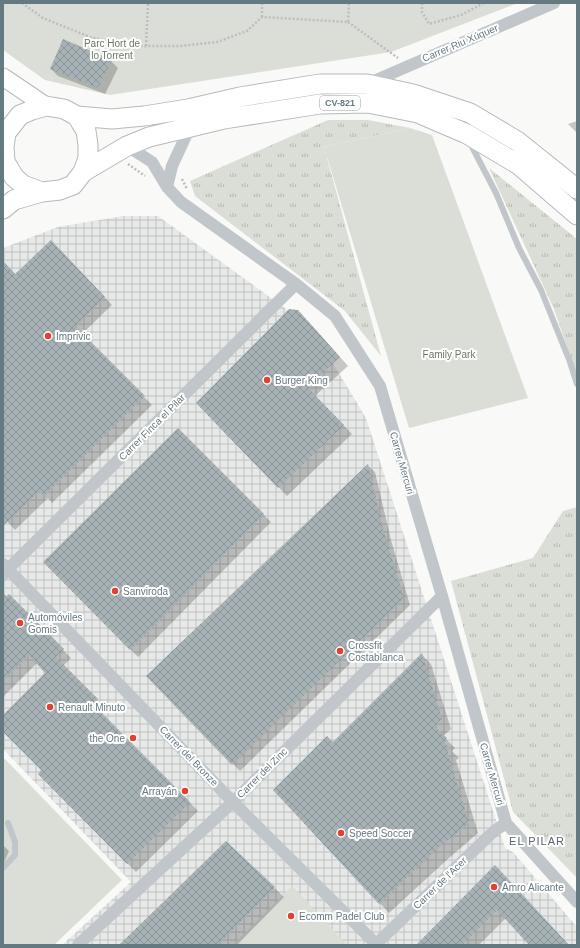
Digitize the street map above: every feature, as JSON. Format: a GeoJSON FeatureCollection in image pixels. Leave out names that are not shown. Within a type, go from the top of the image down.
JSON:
{"type":"FeatureCollection","features":[{"type":"Feature","properties":{"kind":"main road","name":"CV-821"},"geometry":{"type":"LineString","coordinates":[[3,77],[46,106],[64,109],[77,116],[112,119],[144,116],[188,109],[240,97],[320,84],[367,84],[413,94],[470,113],[517,140],[577,189]]}},
{"type":"Feature","properties":{"kind":"main road","name":"CV-821"},"geometry":{"type":"LineString","coordinates":[[3,210],[14,200],[42,192],[60,190],[73,184],[83,172],[127,155],[149,137],[224,119],[320,104],[368,103],[418,113],[464,133],[519,165],[577,215]]}},
{"type":"Feature","properties":{"kind":"main road","name":"CV-821"},"geometry":{"type":"LineString","coordinates":[[42,192],[23,185],[4,165],[4,147],[5,130],[20,115],[46,106]]}},
{"type":"Feature","properties":{"kind":"main road"},"geometry":{"type":"LineString","coordinates":[[77,116],[86,131],[88,145],[88,158],[83,172]]}},
{"type":"Feature","properties":{"kind":"street","name":"Carrer Riu Xúquer"},"geometry":{"type":"LineString","coordinates":[[367,84],[554,3]]}},
{"type":"Feature","properties":{"kind":"street"},"geometry":{"type":"LineString","coordinates":[[166,181],[190,127]]}},
{"type":"Feature","properties":{"kind":"street","name":"Carrer Mercuri"},"geometry":{"type":"LineString","coordinates":[[127,155],[152,162],[181,202],[296,284],[335,316],[380,386],[442,596],[506,823]]}},
{"type":"Feature","properties":{"kind":"street","name":"Carrer Finca el Pilar"},"geometry":{"type":"LineString","coordinates":[[6,571],[296,284]]}},
{"type":"Feature","properties":{"kind":"street","name":"Carrer del Bronze"},"geometry":{"type":"LineString","coordinates":[[6,571],[376,945]]}},
{"type":"Feature","properties":{"kind":"street","name":"Carrer del Zinc"},"geometry":{"type":"LineString","coordinates":[[78,945],[233,802],[442,596]]}},
{"type":"Feature","properties":{"kind":"street"},"geometry":{"type":"LineString","coordinates":[[506,823],[577,902]]}},
{"type":"Feature","properties":{"kind":"street","name":"Carrer de l'Acer"},"geometry":{"type":"LineString","coordinates":[[376,945],[493,832],[506,823]]}},
{"type":"Feature","properties":{"kind":"lane"},"geometry":{"type":"LineString","coordinates":[[464,133],[496,193],[520,248],[541,290],[570,362],[577,384]]}},
{"type":"Feature","properties":{"kind":"lane"},"geometry":{"type":"LineString","coordinates":[[3,868],[15,854],[15,842],[8,823]]}},
{"type":"Feature","properties":{"kind":"path"},"geometry":{"type":"LineString","coordinates":[[22,3],[43,18],[90,37],[126,46],[180,46],[217,42],[247,31],[262,17],[348,22],[408,65]]}},
{"type":"Feature","properties":{"kind":"path"},"geometry":{"type":"LineString","coordinates":[[146,46],[148,3]]}},
{"type":"Feature","properties":{"kind":"path"},"geometry":{"type":"LineString","coordinates":[[262,3],[262,17]]}},
{"type":"Feature","properties":{"kind":"path"},"geometry":{"type":"LineString","coordinates":[[348,22],[349,3]]}},
{"type":"Feature","properties":{"kind":"path"},"geometry":{"type":"LineString","coordinates":[[422,3],[422,12],[429,24],[461,15],[484,3]]}},
{"type":"Feature","properties":{"kind":"path"},"geometry":{"type":"LineString","coordinates":[[127,155],[150,180],[166,181],[180,177],[188,190]]}},
{"type":"Feature","properties":{"kind":"shaded area"},"geometry":{"type":"Polygon","coordinates":[[[123,216],[158,216],[311,327],[366,418],[505,848],[513,852],[577,927],[577,945],[62,945],[131,882],[3,749],[3,248],[58,227],[123,216]]]}},
{"type":"Feature","properties":{"kind":"green space","name":"Parc Hort de lo Torrent"},"geometry":{"type":"Polygon","coordinates":[[[3,3],[518,3],[391,52],[110,95],[45,80],[3,50],[3,3]]]}},
{"type":"Feature","properties":{"kind":"green space"},"geometry":{"type":"Polygon","coordinates":[[[328,120],[368,120],[410,128],[324,147],[381,356],[345,311],[195,196],[190,181],[328,120]]]}},
{"type":"Feature","properties":{"kind":"green space","name":"Family Park"},"geometry":{"type":"Polygon","coordinates":[[[410,128],[432,135],[528,398],[409,428],[324,147],[410,128]]]}},
{"type":"Feature","properties":{"kind":"green space"},"geometry":{"type":"Polygon","coordinates":[[[489,168],[577,239],[577,376],[554,309],[489,168]]]}},
{"type":"Feature","properties":{"kind":"green space"},"geometry":{"type":"Polygon","coordinates":[[[577,507],[577,878],[513,812],[451,581],[533,558],[563,511],[577,507]]]}},
{"type":"Feature","properties":{"kind":"green space"},"geometry":{"type":"Polygon","coordinates":[[[3,757],[122,880],[54,945],[3,945],[3,757]]]}},
{"type":"Feature","properties":{"kind":"green space","name":"Ecomm Padel Club"},"geometry":{"type":"Polygon","coordinates":[[[292,886],[347,945],[233,945],[292,886]]]}},
{"type":"Feature","properties":{"kind":"building"},"geometry":{"type":"Polygon","coordinates":[[[63,39],[112,60],[98,88],[50,69],[63,39]]]}},
{"type":"Feature","properties":{"kind":"building"},"geometry":{"type":"Polygon","coordinates":[[[51,240],[105,297],[75,326],[145,396],[44,496],[39,491],[3,526],[3,261],[15,274],[51,240]]]}},
{"type":"Feature","properties":{"kind":"building","name":"Burger King"},"geometry":{"type":"Polygon","coordinates":[[[289,309],[298,310],[340,357],[307,387],[344,425],[278,488],[196,403],[289,309]]]}},
{"type":"Feature","properties":{"kind":"building"},"geometry":{"type":"Polygon","coordinates":[[[178,428],[264,514],[130,650],[43,562],[178,428]]]}},
{"type":"Feature","properties":{"kind":"building"},"geometry":{"type":"Polygon","coordinates":[[[368,464],[384,532],[404,598],[232,765],[146,676],[368,464]]]}},
{"type":"Feature","properties":{"kind":"building"},"geometry":{"type":"Polygon","coordinates":[[[9,594],[64,649],[56,657],[98,699],[93,704],[190,802],[127,864],[38,774],[41,770],[3,732],[3,715],[45,673],[29,655],[3,680],[3,600],[9,594]]]}},
{"type":"Feature","properties":{"kind":"building"},"geometry":{"type":"Polygon","coordinates":[[[422,653],[442,719],[434,726],[447,738],[443,741],[451,749],[447,750],[469,823],[438,848],[379,904],[273,790],[327,736],[333,742],[422,653]]]}},
{"type":"Feature","properties":{"kind":"building"},"geometry":{"type":"Polygon","coordinates":[[[226,841],[275,887],[218,945],[119,945],[226,841]]]}},
{"type":"Feature","properties":{"kind":"building","name":"Amro Alicante"},"geometry":{"type":"Polygon","coordinates":[[[495,865],[569,945],[529,945],[497,910],[462,945],[416,945],[495,865]]]}},
{"type":"Feature","properties":{"kind":"place","name":"Imprivic"},"geometry":{"type":"Point","coordinates":[48,336]}},
{"type":"Feature","properties":{"kind":"place","name":"Burger King"},"geometry":{"type":"Point","coordinates":[267,380]}},
{"type":"Feature","properties":{"kind":"place","name":"Sanviroda"},"geometry":{"type":"Point","coordinates":[115,591]}},
{"type":"Feature","properties":{"kind":"place","name":"Automóviles Gomis"},"geometry":{"type":"Point","coordinates":[20,623]}},
{"type":"Feature","properties":{"kind":"place","name":"Crossfit Costablanca"},"geometry":{"type":"Point","coordinates":[340,651]}},
{"type":"Feature","properties":{"kind":"place","name":"Renault Minuto"},"geometry":{"type":"Point","coordinates":[50,707]}},
{"type":"Feature","properties":{"kind":"place","name":"the One"},"geometry":{"type":"Point","coordinates":[133,738]}},
{"type":"Feature","properties":{"kind":"place","name":"Arrayán"},"geometry":{"type":"Point","coordinates":[185,791]}},
{"type":"Feature","properties":{"kind":"place","name":"Speed Soccer"},"geometry":{"type":"Point","coordinates":[341,833]}},
{"type":"Feature","properties":{"kind":"place","name":"Amro Alicante"},"geometry":{"type":"Point","coordinates":[494,887]}},
{"type":"Feature","properties":{"kind":"place","name":"Ecomm Padel Club"},"geometry":{"type":"Point","coordinates":[291,916]}},
{"type":"Feature","properties":{"kind":"district","name":"EL PILAR"},"geometry":{"type":"Point","coordinates":[537,841]}}]}
